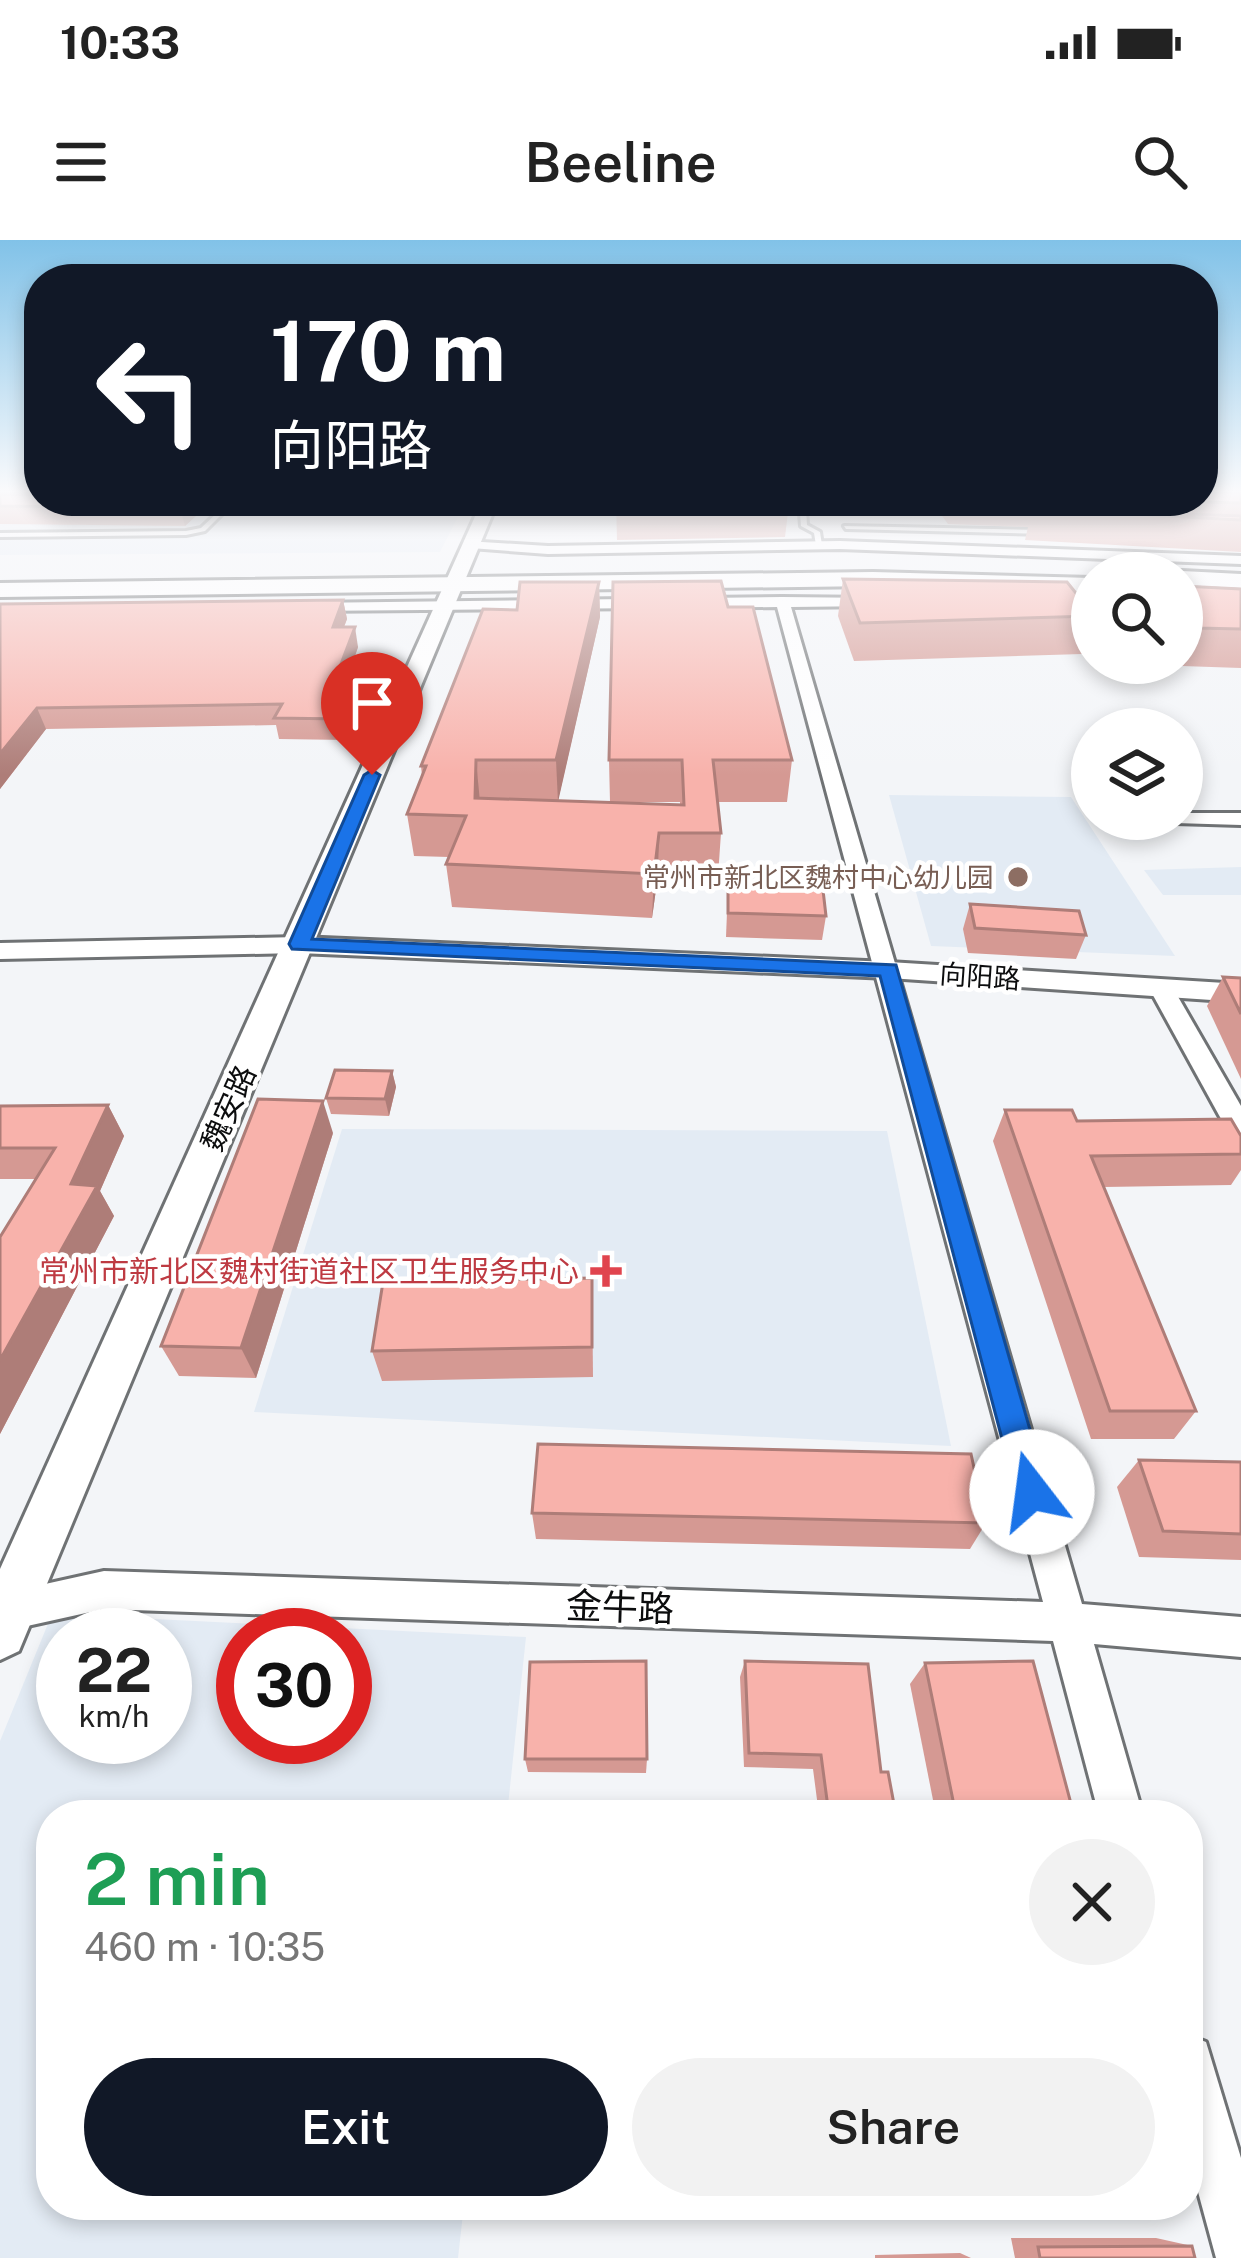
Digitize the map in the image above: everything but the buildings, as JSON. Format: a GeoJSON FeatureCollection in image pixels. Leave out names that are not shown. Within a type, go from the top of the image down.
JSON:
{"type":"FeatureCollection","features":[{"type":"Feature","properties":{"kind":"highway"},"geometry":{"type":"LineString","coordinates":[[349,586],[497,586]]}},
{"type":"Feature","properties":{"kind":"highway"},"geometry":{"type":"LineString","coordinates":[[0,590],[548,586]]}},
{"type":"Feature","properties":{"kind":"highway"},"geometry":{"type":"LineString","coordinates":[[1203,589],[1241,591]]}},
{"type":"Feature","properties":{"kind":"main road","name":"魏安路"},"geometry":{"type":"LineString","coordinates":[[3,1618],[452,588]]}},
{"type":"Feature","properties":{"kind":"street"},"geometry":{"type":"LineString","coordinates":[[282,607],[452,588],[894,602]]}},
{"type":"Feature","properties":{"kind":"street"},"geometry":{"type":"LineString","coordinates":[[782,601],[889,970],[1117,1800]]}},
{"type":"Feature","properties":{"kind":"street"},"geometry":{"type":"LineString","coordinates":[[1203,819],[1241,819]]}},
{"type":"Feature","properties":{"kind":"street","name":"向阳路"},"geometry":{"type":"LineString","coordinates":[[0,951],[299,944],[889,970],[1241,993]]}},
{"type":"Feature","properties":{"kind":"street"},"geometry":{"type":"LineString","coordinates":[[1161,988],[1241,1130]]}},
{"type":"Feature","properties":{"kind":"street","name":"金牛路"},"geometry":{"type":"LineString","coordinates":[[3,1618],[104,1590],[1068,1622],[1241,1637]]}},
{"type":"Feature","properties":{"kind":"street"},"geometry":{"type":"LineString","coordinates":[[1203,2115],[1241,2253]]}},
{"type":"Feature","properties":{"kind":"shaded area","name":"常州市新北区魏村中心幼儿园"},"geometry":{"type":"Polygon","coordinates":[[[889,795],[1071,797],[1071,840],[1099,840],[1175,956],[931,946],[889,795]]]}},
{"type":"Feature","properties":{"kind":"shaded area"},"geometry":{"type":"Polygon","coordinates":[[[1241,867],[1241,895],[1163,895],[1144,870],[1241,867]]]}},
{"type":"Feature","properties":{"kind":"shaded area","name":"常州市新北区魏村街道社区卫生服务中心"},"geometry":{"type":"Polygon","coordinates":[[[342,1129],[887,1131],[951,1446],[254,1412],[342,1129]]]}},
{"type":"Feature","properties":{"kind":"shaded area"},"geometry":{"type":"Polygon","coordinates":[[[192,1621],[216,1622],[216,1764],[372,1764],[372,1630],[526,1637],[509,1800],[36,1800],[36,2220],[462,2220],[458,2258],[0,2258],[0,1741],[36,1653],[36,1764],[192,1764],[192,1621]]]}},
{"type":"Feature","properties":{"kind":"place","name":"常州市新北区魏村中心幼儿园"},"geometry":{"type":"Point","coordinates":[1018,877]}},
{"type":"Feature","properties":{"kind":"place","name":"常州市新北区魏村街道社区卫生服务中心"},"geometry":{"type":"Point","coordinates":[606,1271]}},
{"type":"Feature","properties":{"kind":"route"},"geometry":{"type":"LineString","coordinates":[[372,775],[299,944],[889,970],[1032,1492]]}}]}
